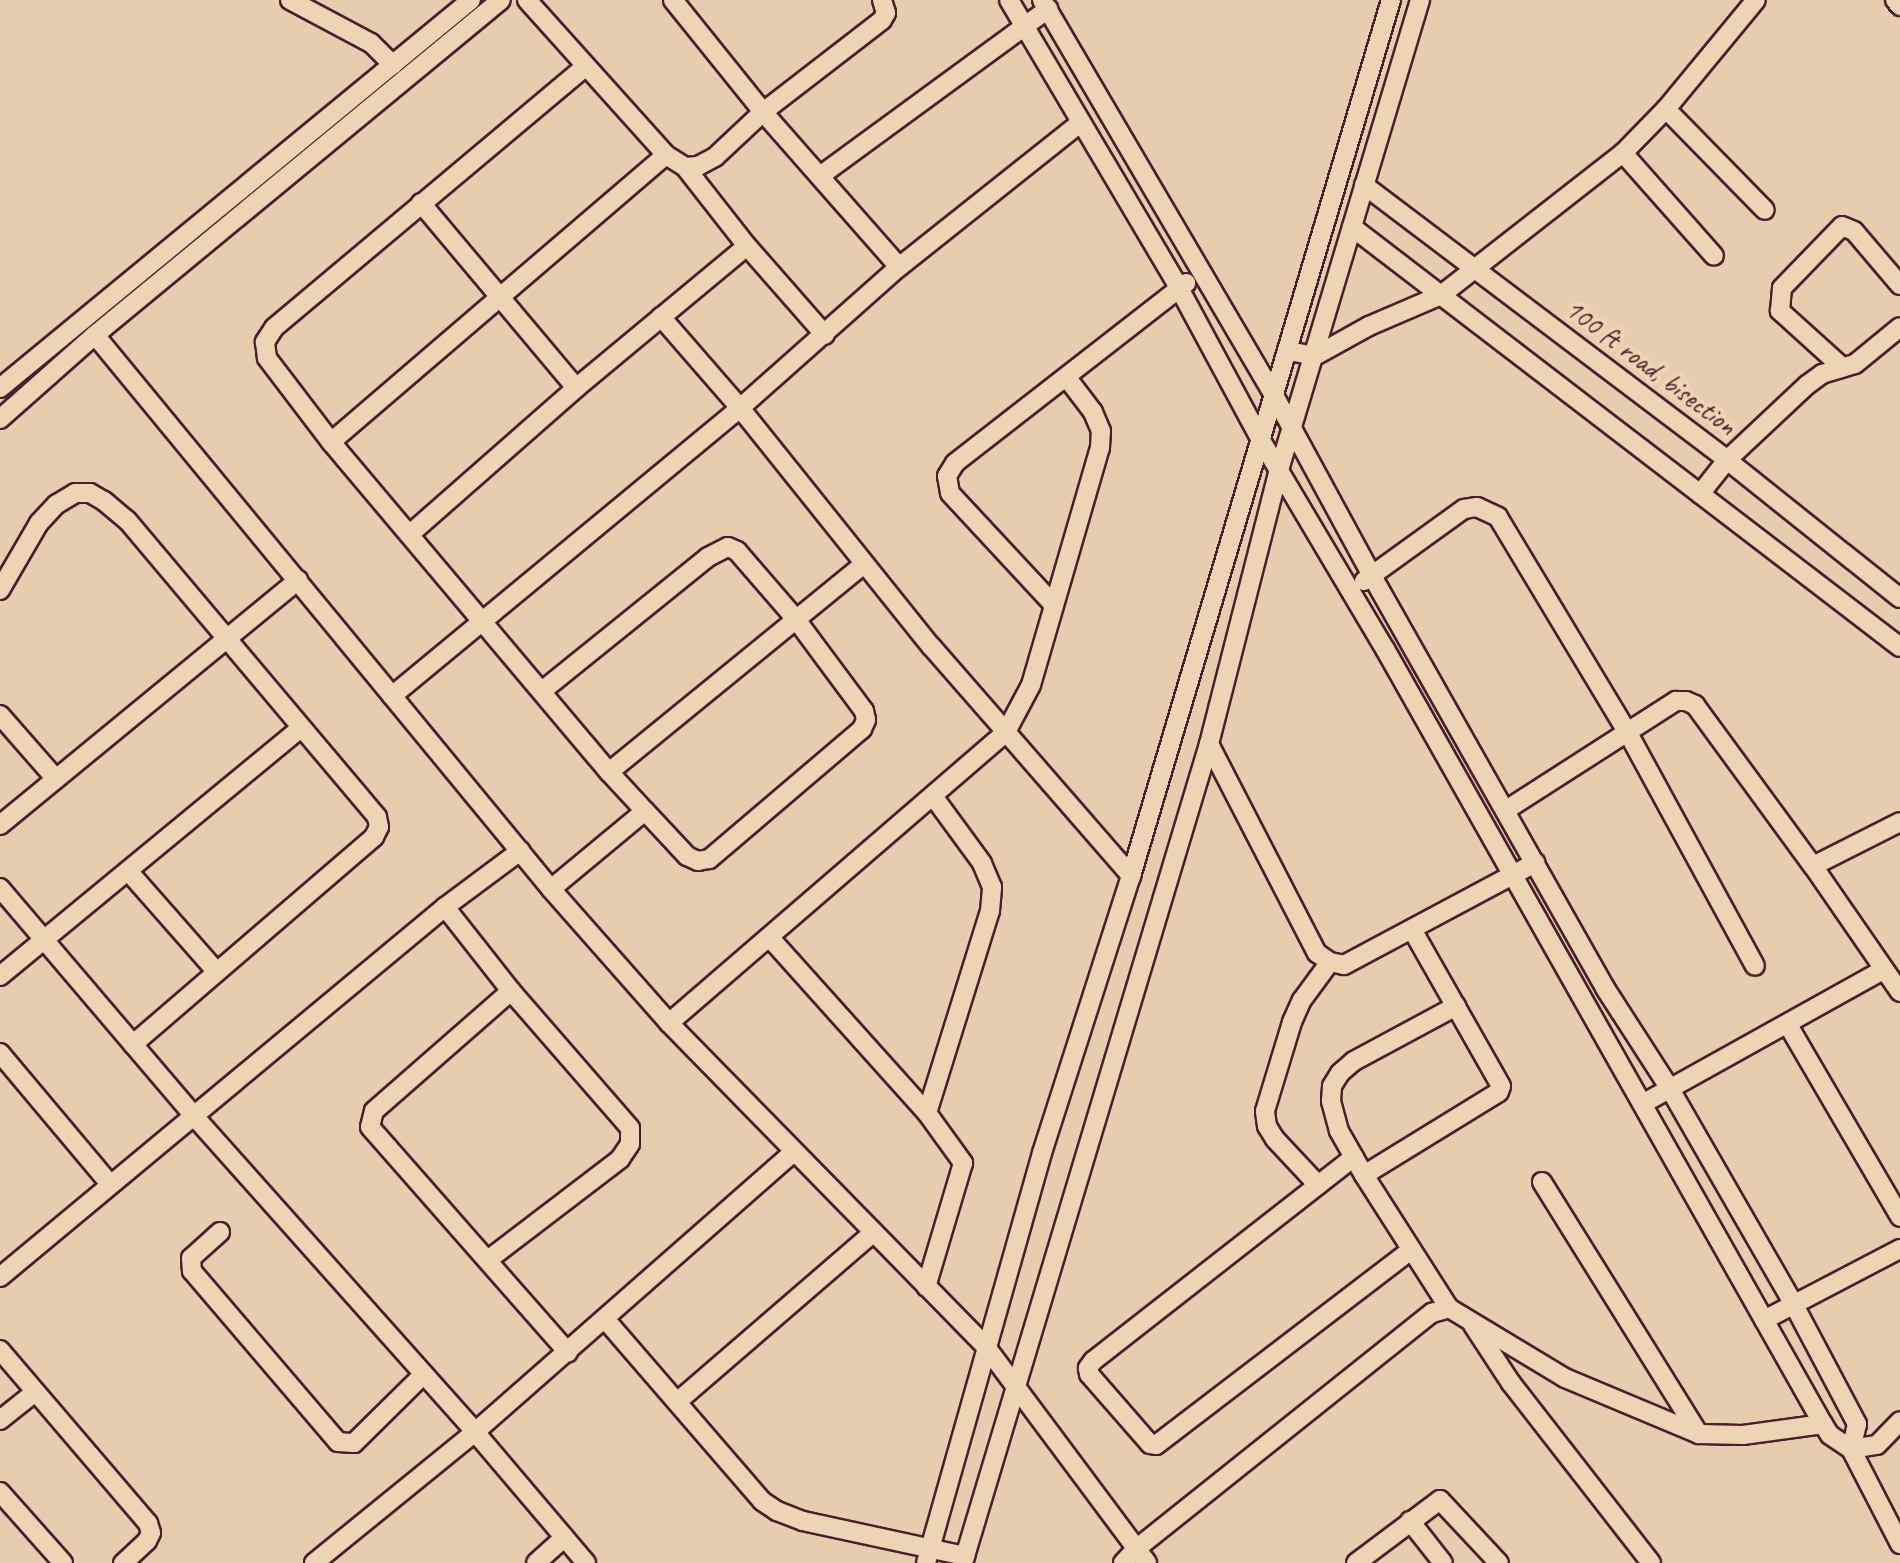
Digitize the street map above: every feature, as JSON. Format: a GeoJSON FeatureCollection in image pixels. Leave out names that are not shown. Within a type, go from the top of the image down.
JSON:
{"type":"FeatureCollection","features":[{"type":"Feature","properties":{"kind":"street"},"geometry":{"type":"LineString","coordinates":[[290,0],[371,43],[393,65]]}},
{"type":"Feature","properties":{"kind":"street"},"geometry":{"type":"LineString","coordinates":[[0,388],[471,0]]}},
{"type":"Feature","properties":{"kind":"street"},"geometry":{"type":"LineString","coordinates":[[0,419],[95,335],[501,0]]}},
{"type":"Feature","properties":{"kind":"street"},"geometry":{"type":"LineString","coordinates":[[527,0],[666,155],[685,167],[747,246],[825,335]]}},
{"type":"Feature","properties":{"kind":"street"},"geometry":{"type":"LineString","coordinates":[[673,0],[763,112],[899,267]]}},
{"type":"Feature","properties":{"kind":"street"},"geometry":{"type":"LineString","coordinates":[[685,167],[698,166],[715,157],[763,112],[882,20],[886,13],[882,0]]}},
{"type":"Feature","properties":{"kind":"street"},"geometry":{"type":"LineString","coordinates":[[1009,0],[1079,124],[1179,288],[1262,442],[1644,1103],[1823,1424],[1830,1435],[1851,1449],[1900,1544]]}},
{"type":"Feature","properties":{"kind":"street"},"geometry":{"type":"LineString","coordinates":[[928,1556],[1042,1153],[1131,876],[1391,0]]}},
{"type":"Feature","properties":{"kind":"street"},"geometry":{"type":"LineString","coordinates":[[605,1319],[762,1501],[777,1511],[803,1521],[928,1556],[964,1560],[1068,1204],[1209,744],[1279,470],[1420,0]]}},
{"type":"Feature","properties":{"kind":"street"},"geometry":{"type":"LineString","coordinates":[[1289,351],[1315,356],[1369,326],[1441,295],[1623,153],[1666,109],[1756,0]]}},
{"type":"Feature","properties":{"kind":"street"},"geometry":{"type":"LineString","coordinates":[[1895,0],[1900,6]]}},
{"type":"Feature","properties":{"kind":"street"},"geometry":{"type":"LineString","coordinates":[[820,176],[1022,25],[1045,4],[1293,428],[1372,576],[1605,988],[1670,1089],[1794,1305],[1857,1424],[1851,1449]]}},
{"type":"Feature","properties":{"kind":"street"},"geometry":{"type":"LineString","coordinates":[[542,691],[720,549],[728,547],[737,551],[795,618],[864,711],[866,720],[862,729],[709,859],[698,861],[687,856],[609,772],[331,442],[267,358],[265,342],[274,328],[586,66]]}},
{"type":"Feature","properties":{"kind":"street"},"geometry":{"type":"LineString","coordinates":[[1666,109],[1765,210]]}},
{"type":"Feature","properties":{"kind":"street"},"geometry":{"type":"LineString","coordinates":[[392,696],[740,408],[899,267],[1079,124]]}},
{"type":"Feature","properties":{"kind":"street"},"geometry":{"type":"LineString","coordinates":[[1623,153],[1714,256]]}},
{"type":"Feature","properties":{"kind":"street"},"geometry":{"type":"LineString","coordinates":[[331,442],[666,155]]}},
{"type":"Feature","properties":{"kind":"street","name":"100 ft road, bisection"},"geometry":{"type":"LineString","coordinates":[[1364,185],[1727,460],[1900,598]]}},
{"type":"Feature","properties":{"kind":"street"},"geometry":{"type":"LineString","coordinates":[[421,203],[576,388]]}},
{"type":"Feature","properties":{"kind":"street"},"geometry":{"type":"LineString","coordinates":[[1842,367],[1780,311],[1782,288],[1842,226],[1854,231],[1900,285]]}},
{"type":"Feature","properties":{"kind":"street"},"geometry":{"type":"LineString","coordinates":[[1352,227],[1900,647]]}},
{"type":"Feature","properties":{"kind":"street"},"geometry":{"type":"LineString","coordinates":[[410,534],[576,388],[747,246]]}},
{"type":"Feature","properties":{"kind":"street"},"geometry":{"type":"LineString","coordinates":[[1053,604],[950,493],[947,476],[955,463],[1202,271]]}},
{"type":"Feature","properties":{"kind":"street"},"geometry":{"type":"LineString","coordinates":[[661,317],[740,408],[864,564],[1131,876]]}},
{"type":"Feature","properties":{"kind":"street"},"geometry":{"type":"LineString","coordinates":[[1700,494],[1727,460],[1807,385],[1822,374],[1872,353],[1900,327]]}},
{"type":"Feature","properties":{"kind":"street"},"geometry":{"type":"LineString","coordinates":[[95,335],[551,889],[669,1023],[987,1348],[1135,1558],[1432,1313],[1449,1308]]}},
{"type":"Feature","properties":{"kind":"street"},"geometry":{"type":"LineString","coordinates":[[669,1023],[1006,732],[1031,685],[1100,448],[1101,431],[1093,412],[1067,378]]}},
{"type":"Feature","properties":{"kind":"street"},"geometry":{"type":"LineString","coordinates":[[0,590],[39,523],[75,493],[90,493],[127,520],[377,817],[379,827],[374,837],[133,1044]]}},
{"type":"Feature","properties":{"kind":"street"},"geometry":{"type":"LineString","coordinates":[[1350,590],[1464,509],[1487,509],[1498,517],[1628,733],[1755,966]]}},
{"type":"Feature","properties":{"kind":"street"},"geometry":{"type":"LineString","coordinates":[[609,772],[864,564]]}},
{"type":"Feature","properties":{"kind":"street"},"geometry":{"type":"LineString","coordinates":[[0,825],[298,580]]}},
{"type":"Feature","properties":{"kind":"street"},"geometry":{"type":"LineString","coordinates":[[1506,810],[1676,701],[1695,705],[1813,866],[1900,992]]}},
{"type":"Feature","properties":{"kind":"street"},"geometry":{"type":"LineString","coordinates":[[0,715],[56,779]]}},
{"type":"Feature","properties":{"kind":"street"},"geometry":{"type":"LineString","coordinates":[[0,976],[301,728]]}},
{"type":"Feature","properties":{"kind":"street"},"geometry":{"type":"LineString","coordinates":[[1209,744],[1317,953],[1330,962],[1344,965],[1413,931],[1535,863]]}},
{"type":"Feature","properties":{"kind":"street"},"geometry":{"type":"LineString","coordinates":[[927,1113],[990,911],[992,887],[982,863],[933,796]]}},
{"type":"Feature","properties":{"kind":"street"},"geometry":{"type":"LineString","coordinates":[[551,889],[645,811]]}},
{"type":"Feature","properties":{"kind":"street"},"geometry":{"type":"LineString","coordinates":[[1813,866],[1900,822]]}},
{"type":"Feature","properties":{"kind":"street"},"geometry":{"type":"LineString","coordinates":[[0,1277],[445,907],[520,851]]}},
{"type":"Feature","properties":{"kind":"street"},"geometry":{"type":"LineString","coordinates":[[129,872],[217,972]]}},
{"type":"Feature","properties":{"kind":"street"},"geometry":{"type":"LineString","coordinates":[[0,888],[193,1115],[475,1432],[586,1563]]}},
{"type":"Feature","properties":{"kind":"street"},"geometry":{"type":"LineString","coordinates":[[445,907],[511,991],[630,1128],[630,1144],[620,1159],[489,1259]]}},
{"type":"Feature","properties":{"kind":"street"},"geometry":{"type":"LineString","coordinates":[[1364,1175],[1499,1092],[1500,1082],[1413,931]]}},
{"type":"Feature","properties":{"kind":"street"},"geometry":{"type":"LineString","coordinates":[[770,938],[927,1113],[963,1163],[926,1287]]}},
{"type":"Feature","properties":{"kind":"street"},"geometry":{"type":"LineString","coordinates":[[1318,1185],[1275,1139],[1267,1126],[1265,1111],[1292,1022],[1302,1000],[1330,962]]}},
{"type":"Feature","properties":{"kind":"street"},"geometry":{"type":"LineString","coordinates":[[1644,1103],[1883,970]]}},
{"type":"Feature","properties":{"kind":"street"},"geometry":{"type":"LineString","coordinates":[[511,991],[381,1104],[370,1119],[370,1127],[568,1352]]}},
{"type":"Feature","properties":{"kind":"street"},"geometry":{"type":"LineString","coordinates":[[1456,1006],[1354,1061],[1340,1073],[1332,1086],[1331,1101],[1339,1131],[1364,1175],[1449,1308],[1565,1378],[1699,1434],[1743,1435],[1823,1424]]}},
{"type":"Feature","properties":{"kind":"street"},"geometry":{"type":"LineString","coordinates":[[1788,1025],[1900,1217]]}},
{"type":"Feature","properties":{"kind":"street"},"geometry":{"type":"LineString","coordinates":[[0,1053],[110,1184]]}},
{"type":"Feature","properties":{"kind":"street"},"geometry":{"type":"LineString","coordinates":[[314,1563],[475,1432],[793,1153]]}},
{"type":"Feature","properties":{"kind":"street"},"geometry":{"type":"LineString","coordinates":[[1354,1157],[1088,1368],[1089,1374],[1150,1444],[1162,1442],[1410,1251]]}},
{"type":"Feature","properties":{"kind":"street"},"geometry":{"type":"LineString","coordinates":[[1542,1182],[1699,1434]]}},
{"type":"Feature","properties":{"kind":"street"},"geometry":{"type":"LineString","coordinates":[[220,1232],[191,1258],[192,1271],[338,1442],[354,1443],[424,1374]]}},
{"type":"Feature","properties":{"kind":"street"},"geometry":{"type":"LineString","coordinates":[[677,1402],[873,1233]]}},
{"type":"Feature","properties":{"kind":"street"},"geometry":{"type":"LineString","coordinates":[[1764,1320],[1900,1249]]}},
{"type":"Feature","properties":{"kind":"street"},"geometry":{"type":"LineString","coordinates":[[1472,1323],[1511,1383],[1651,1563]]}},
{"type":"Feature","properties":{"kind":"street"},"geometry":{"type":"LineString","coordinates":[[0,1350],[148,1523],[151,1533],[147,1541],[123,1563]]}},
{"type":"Feature","properties":{"kind":"street"},"geometry":{"type":"LineString","coordinates":[[0,1420],[34,1393]]}},
{"type":"Feature","properties":{"kind":"street"},"geometry":{"type":"LineString","coordinates":[[1851,1449],[1877,1445],[1900,1421]]}},
{"type":"Feature","properties":{"kind":"street"},"geometry":{"type":"LineString","coordinates":[[0,1492],[63,1563]]}},
{"type":"Feature","properties":{"kind":"street"},"geometry":{"type":"LineString","coordinates":[[1356,1563],[1437,1500],[1444,1501],[1499,1563]]}},
{"type":"Feature","properties":{"kind":"street"},"geometry":{"type":"LineString","coordinates":[[1410,1521],[1443,1563]]}},
{"type":"Feature","properties":{"kind":"street"},"geometry":{"type":"LineString","coordinates":[[536,1563],[564,1538]]}}]}
